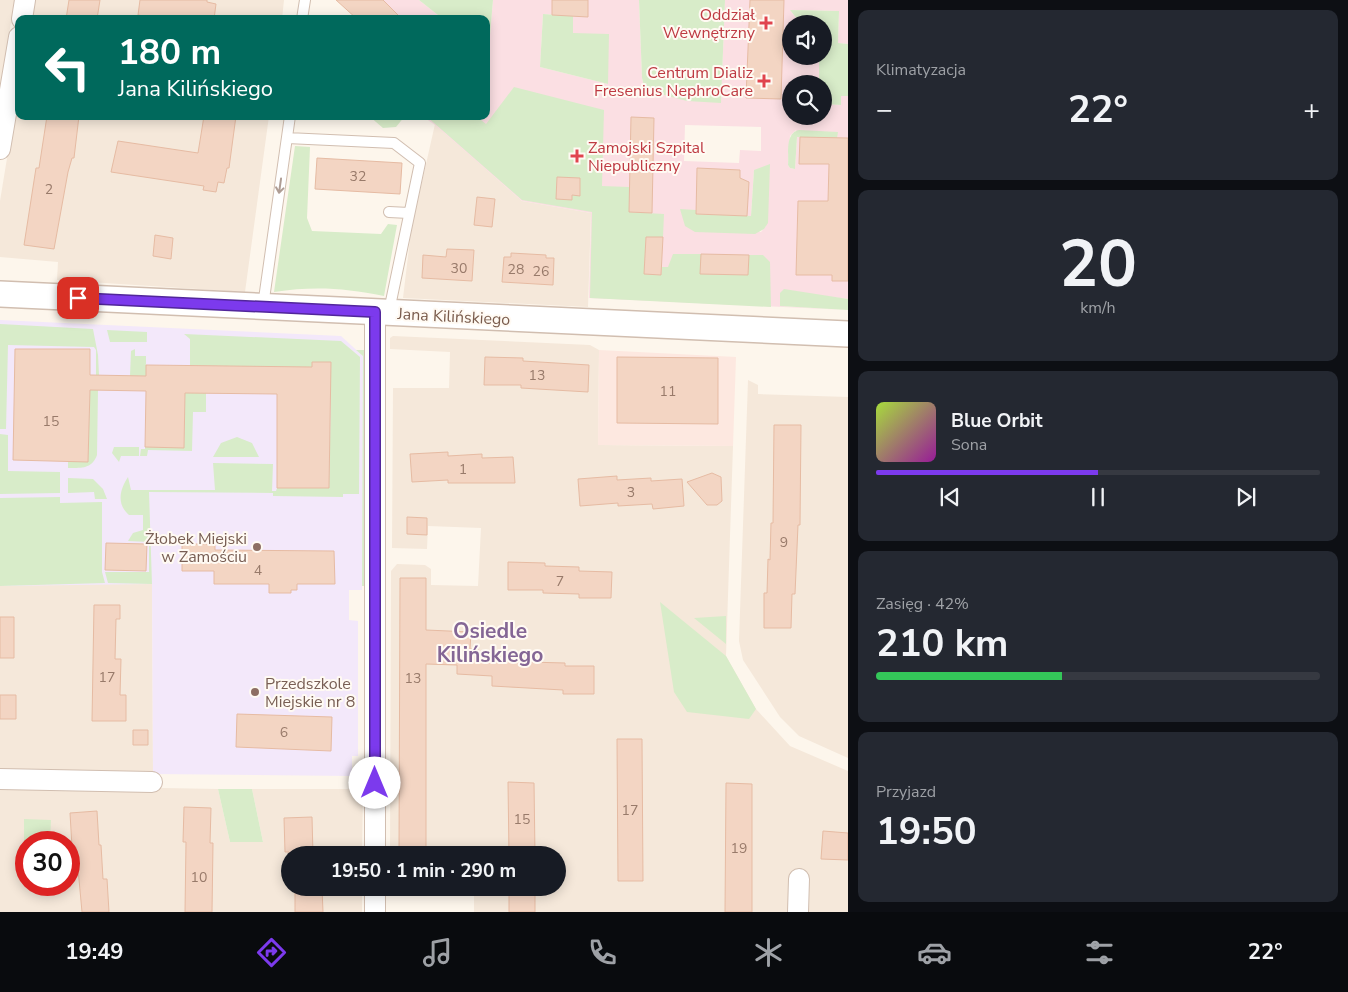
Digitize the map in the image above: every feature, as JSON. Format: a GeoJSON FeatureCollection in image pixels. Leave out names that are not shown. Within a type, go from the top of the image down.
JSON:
{"type":"FeatureCollection","features":[{"type":"Feature","properties":{"kind":"street"},"geometry":{"type":"LineString","coordinates":[[23,15],[25,0]]}},
{"type":"Feature","properties":{"kind":"street"},"geometry":{"type":"LineString","coordinates":[[0,149],[15,61]]}},
{"type":"Feature","properties":{"kind":"street","name":"Jana Kilińskiego"},"geometry":{"type":"LineString","coordinates":[[0,294],[848,334]]}},
{"type":"Feature","properties":{"kind":"street"},"geometry":{"type":"LineString","coordinates":[[375,846],[382,313]]}},
{"type":"Feature","properties":{"kind":"street"},"geometry":{"type":"LineString","coordinates":[[0,779],[152,782]]}},
{"type":"Feature","properties":{"kind":"street"},"geometry":{"type":"LineString","coordinates":[[798,912],[799,878]]}},
{"type":"Feature","properties":{"kind":"street"},"geometry":{"type":"LineString","coordinates":[[375,896],[375,912]]}},
{"type":"Feature","properties":{"kind":"lane"},"geometry":{"type":"LineString","coordinates":[[303,15],[305,0]]}},
{"type":"Feature","properties":{"kind":"lane"},"geometry":{"type":"LineString","coordinates":[[262,307],[289,120]]}},
{"type":"Feature","properties":{"kind":"lane"},"geometry":{"type":"LineString","coordinates":[[287,138],[394,143],[420,163],[409,213],[382,313]]}},
{"type":"Feature","properties":{"kind":"lane"},"geometry":{"type":"LineString","coordinates":[[389,212],[409,213]]}},
{"type":"Feature","properties":{"kind":"shaded area"},"geometry":{"type":"Polygon","coordinates":[[[0,0],[15,0],[0,85],[0,0]]]}},
{"type":"Feature","properties":{"kind":"shaded area"},"geometry":{"type":"Polygon","coordinates":[[[33,0],[284,0],[282,15],[30,15],[33,0]]]}},
{"type":"Feature","properties":{"kind":"shaded area"},"geometry":{"type":"Polygon","coordinates":[[[383,0],[419,0],[438,15],[398,15],[383,0]]]}},
{"type":"Feature","properties":{"kind":"shaded area","name":"Zamojski Szpital Niepubliczny"},"geometry":{"type":"Polygon","coordinates":[[[493,0],[639,0],[642,78],[645,90],[721,102],[725,0],[848,0],[848,44],[838,43],[839,11],[790,10],[794,15],[782,15],[782,65],[819,65],[819,75],[782,75],[782,125],[832,125],[832,104],[841,105],[841,96],[848,96],[848,299],[831,297],[780,306],[848,310],[589,298],[591,213],[522,201],[428,120],[490,120],[490,34],[493,0]],[[543,14],[540,67],[608,84],[573,33],[573,16],[543,14]],[[685,125],[684,161],[739,163],[740,150],[761,151],[761,127],[685,125]],[[796,130],[790,136],[788,165],[790,168],[795,169],[796,130]],[[754,170],[751,216],[696,214],[761,232],[766,226],[754,170]]]}},
{"type":"Feature","properties":{"kind":"shaded area"},"geometry":{"type":"Polygon","coordinates":[[[15,109],[15,120],[268,120],[245,292],[57,280],[58,262],[0,257],[0,201],[15,109]]]}},
{"type":"Feature","properties":{"kind":"shaded area"},"geometry":{"type":"Polygon","coordinates":[[[435,124],[522,201],[591,213],[588,307],[403,298],[411,231],[435,124]]]}},
{"type":"Feature","properties":{"kind":"shaded area"},"geometry":{"type":"Polygon","coordinates":[[[0,320],[341,336],[363,356],[362,590],[349,590],[349,620],[358,621],[358,756],[352,756],[352,776],[153,774],[152,584],[0,586],[0,320]]]}},
{"type":"Feature","properties":{"kind":"shaded area"},"geometry":{"type":"Polygon","coordinates":[[[393,336],[590,345],[599,350],[598,445],[733,446],[726,656],[756,709],[790,746],[848,771],[848,912],[474,912],[474,896],[566,896],[566,846],[390,846],[391,571],[397,564],[425,565],[431,569],[431,585],[478,586],[481,528],[428,526],[427,549],[392,548],[393,388],[449,388],[450,352],[390,349],[390,338],[393,336]]]}},
{"type":"Feature","properties":{"kind":"shaded area"},"geometry":{"type":"Polygon","coordinates":[[[599,350],[736,357],[733,446],[598,445],[599,350]]]}},
{"type":"Feature","properties":{"kind":"shaded area"},"geometry":{"type":"Polygon","coordinates":[[[748,380],[758,385],[758,394],[848,397],[848,758],[799,736],[780,717],[743,660],[739,641],[748,380]]]}},
{"type":"Feature","properties":{"kind":"shaded area"},"geometry":{"type":"Polygon","coordinates":[[[105,583],[152,584],[153,774],[0,774],[0,586],[105,583]]]}},
{"type":"Feature","properties":{"kind":"shaded area"},"geometry":{"type":"Polygon","coordinates":[[[0,785],[218,789],[230,842],[263,842],[252,789],[363,789],[362,846],[281,846],[281,896],[362,896],[362,912],[0,912],[0,785]]]}},
{"type":"Feature","properties":{"kind":"green space"},"geometry":{"type":"Polygon","coordinates":[[[419,0],[493,0],[490,35],[490,15],[438,15],[419,0]]]}},
{"type":"Feature","properties":{"kind":"green space"},"geometry":{"type":"Polygon","coordinates":[[[639,0],[725,0],[721,103],[687,101],[645,90],[642,78],[639,0]]]}},
{"type":"Feature","properties":{"kind":"green space"},"geometry":{"type":"Polygon","coordinates":[[[790,10],[839,11],[838,43],[848,44],[848,96],[841,96],[841,105],[832,104],[832,75],[819,75],[819,65],[832,65],[832,15],[794,15],[790,10]]]}},
{"type":"Feature","properties":{"kind":"green space"},"geometry":{"type":"Polygon","coordinates":[[[543,14],[573,16],[573,33],[609,34],[608,84],[540,67],[543,14]]]}},
{"type":"Feature","properties":{"kind":"green space"},"geometry":{"type":"Polygon","coordinates":[[[514,87],[604,110],[602,186],[629,187],[629,212],[664,214],[663,237],[646,237],[645,274],[661,275],[662,267],[668,267],[673,254],[701,254],[701,274],[748,275],[749,255],[763,255],[770,262],[771,307],[590,298],[592,212],[522,200],[431,120],[481,120],[486,124],[514,87]]]}},
{"type":"Feature","properties":{"kind":"green space"},"geometry":{"type":"Polygon","coordinates":[[[374,120],[402,120],[396,127],[383,128],[374,120]]]}},
{"type":"Feature","properties":{"kind":"green space"},"geometry":{"type":"Polygon","coordinates":[[[799,130],[838,132],[837,138],[797,137],[795,169],[790,168],[788,165],[789,144],[792,135],[799,130]]]}},
{"type":"Feature","properties":{"kind":"green space"},"geometry":{"type":"Polygon","coordinates":[[[295,146],[310,147],[307,218],[312,231],[381,234],[388,224],[397,225],[384,296],[329,289],[274,292],[295,146]]]}},
{"type":"Feature","properties":{"kind":"green space"},"geometry":{"type":"Polygon","coordinates":[[[770,164],[768,223],[764,229],[755,234],[695,232],[685,226],[680,209],[696,210],[696,214],[751,216],[754,170],[770,164]]]}},
{"type":"Feature","properties":{"kind":"green space"},"geometry":{"type":"Polygon","coordinates":[[[784,289],[848,299],[848,310],[780,306],[780,293],[784,289]]]}},
{"type":"Feature","properties":{"kind":"green space"},"geometry":{"type":"Polygon","coordinates":[[[0,324],[93,329],[98,355],[99,375],[96,375],[96,350],[94,347],[8,345],[6,429],[0,429],[0,324]]]}},
{"type":"Feature","properties":{"kind":"green space"},"geometry":{"type":"Polygon","coordinates":[[[107,330],[147,332],[147,342],[110,342],[107,330]]]}},
{"type":"Feature","properties":{"kind":"green space"},"geometry":{"type":"Polygon","coordinates":[[[184,334],[341,341],[360,357],[359,494],[343,494],[343,497],[273,496],[273,493],[149,492],[152,584],[108,583],[105,572],[149,572],[149,542],[128,541],[133,533],[143,530],[143,515],[129,515],[122,506],[121,491],[128,477],[131,490],[215,490],[213,463],[273,464],[272,491],[276,491],[277,488],[329,488],[331,395],[312,370],[190,366],[190,339],[184,334]]]}},
{"type":"Feature","properties":{"kind":"green space"},"geometry":{"type":"Polygon","coordinates":[[[135,349],[135,356],[146,356],[146,376],[130,376],[131,351],[135,349]]]}},
{"type":"Feature","properties":{"kind":"green space"},"geometry":{"type":"Polygon","coordinates":[[[356,350],[368,350],[367,586],[362,586],[363,356],[356,350]]]}},
{"type":"Feature","properties":{"kind":"green space"},"geometry":{"type":"Polygon","coordinates":[[[90,390],[98,390],[97,455],[95,460],[89,465],[82,468],[68,468],[68,461],[88,461],[90,390]]]}},
{"type":"Feature","properties":{"kind":"green space"},"geometry":{"type":"Polygon","coordinates":[[[185,393],[206,393],[206,412],[193,412],[192,451],[148,450],[147,456],[140,456],[141,449],[145,449],[145,447],[184,447],[185,393]]]}},
{"type":"Feature","properties":{"kind":"green space"},"geometry":{"type":"Polygon","coordinates":[[[0,434],[8,435],[8,471],[60,472],[60,493],[0,494],[0,434]]]}},
{"type":"Feature","properties":{"kind":"green space"},"geometry":{"type":"Polygon","coordinates":[[[237,437],[252,443],[259,457],[213,457],[221,443],[237,437]]]}},
{"type":"Feature","properties":{"kind":"green space"},"geometry":{"type":"Polygon","coordinates":[[[114,447],[139,447],[139,456],[121,456],[119,462],[112,453],[114,447]]]}},
{"type":"Feature","properties":{"kind":"green space"},"geometry":{"type":"Polygon","coordinates":[[[68,478],[93,479],[103,489],[107,499],[95,499],[94,492],[68,493],[68,478]]]}},
{"type":"Feature","properties":{"kind":"green space"},"geometry":{"type":"Polygon","coordinates":[[[60,497],[60,503],[102,502],[102,572],[105,583],[0,586],[0,498],[60,497]]]}},
{"type":"Feature","properties":{"kind":"green space"},"geometry":{"type":"Polygon","coordinates":[[[660,602],[726,656],[756,709],[749,719],[687,712],[674,692],[660,602]]]}},
{"type":"Feature","properties":{"kind":"green space"},"geometry":{"type":"Polygon","coordinates":[[[726,616],[726,644],[694,618],[726,616]]]}},
{"type":"Feature","properties":{"kind":"green space"},"geometry":{"type":"Polygon","coordinates":[[[218,789],[252,789],[263,842],[230,842],[218,789]]]}},
{"type":"Feature","properties":{"kind":"green space"},"geometry":{"type":"Polygon","coordinates":[[[24,819],[51,820],[50,831],[24,831],[24,819]]]}},
{"type":"Feature","properties":{"kind":"building"},"geometry":{"type":"Polygon","coordinates":[[[69,0],[100,0],[98,15],[67,15],[69,0]]]}},
{"type":"Feature","properties":{"kind":"building"},"geometry":{"type":"Polygon","coordinates":[[[140,0],[207,0],[207,2],[216,4],[215,15],[138,15],[140,0]]]}},
{"type":"Feature","properties":{"kind":"building"},"geometry":{"type":"Polygon","coordinates":[[[336,0],[383,0],[398,15],[353,15],[336,0]]]}},
{"type":"Feature","properties":{"kind":"building"},"geometry":{"type":"Polygon","coordinates":[[[552,0],[588,0],[588,17],[552,15],[552,0]]]}},
{"type":"Feature","properties":{"kind":"building"},"geometry":{"type":"Polygon","coordinates":[[[750,0],[784,0],[784,15],[782,15],[781,99],[746,98],[750,0]]]}},
{"type":"Feature","properties":{"kind":"building"},"geometry":{"type":"Polygon","coordinates":[[[631,117],[654,118],[652,213],[629,212],[631,117]]]}},
{"type":"Feature","properties":{"kind":"building"},"geometry":{"type":"Polygon","coordinates":[[[46,120],[79,120],[74,158],[72,158],[68,172],[54,249],[24,245],[36,168],[39,168],[46,120]]]}},
{"type":"Feature","properties":{"kind":"building"},"geometry":{"type":"Polygon","coordinates":[[[203,120],[235,120],[229,168],[227,168],[224,183],[218,182],[216,192],[203,190],[204,186],[111,172],[118,141],[198,153],[203,120]]]}},
{"type":"Feature","properties":{"kind":"building"},"geometry":{"type":"Polygon","coordinates":[[[800,137],[848,138],[848,281],[832,281],[832,275],[796,275],[798,201],[828,201],[829,164],[799,164],[800,137]]]}},
{"type":"Feature","properties":{"kind":"building"},"geometry":{"type":"Polygon","coordinates":[[[317,158],[402,163],[400,194],[315,189],[317,158]]]}},
{"type":"Feature","properties":{"kind":"building"},"geometry":{"type":"Polygon","coordinates":[[[697,168],[740,170],[740,178],[749,182],[747,216],[696,214],[697,168]]]}},
{"type":"Feature","properties":{"kind":"building"},"geometry":{"type":"Polygon","coordinates":[[[557,177],[580,178],[580,196],[572,195],[572,200],[556,199],[557,177]]]}},
{"type":"Feature","properties":{"kind":"building"},"geometry":{"type":"Polygon","coordinates":[[[477,197],[495,199],[492,227],[474,225],[477,197]]]}},
{"type":"Feature","properties":{"kind":"building"},"geometry":{"type":"Polygon","coordinates":[[[155,235],[173,238],[171,259],[153,256],[155,235]]]}},
{"type":"Feature","properties":{"kind":"building"},"geometry":{"type":"Polygon","coordinates":[[[646,237],[663,237],[661,275],[644,274],[646,237]]]}},
{"type":"Feature","properties":{"kind":"building"},"geometry":{"type":"Polygon","coordinates":[[[447,249],[474,250],[472,281],[422,278],[423,255],[446,257],[447,249]]]}},
{"type":"Feature","properties":{"kind":"building"},"geometry":{"type":"Polygon","coordinates":[[[511,253],[546,255],[546,258],[554,258],[553,285],[502,282],[504,257],[511,257],[511,253]]]}},
{"type":"Feature","properties":{"kind":"building"},"geometry":{"type":"Polygon","coordinates":[[[701,254],[749,255],[748,275],[700,274],[701,254]]]}},
{"type":"Feature","properties":{"kind":"building"},"geometry":{"type":"Polygon","coordinates":[[[15,349],[90,349],[90,375],[146,376],[146,365],[312,367],[312,362],[331,362],[329,488],[277,488],[277,394],[185,393],[184,448],[145,447],[146,391],[90,390],[88,462],[13,460],[15,349]]]}},
{"type":"Feature","properties":{"kind":"building"},"geometry":{"type":"Polygon","coordinates":[[[485,357],[523,358],[523,361],[589,365],[588,392],[521,388],[521,385],[484,385],[485,357]]]}},
{"type":"Feature","properties":{"kind":"building"},"geometry":{"type":"Polygon","coordinates":[[[617,357],[718,358],[718,424],[617,423],[617,357]]]}},
{"type":"Feature","properties":{"kind":"building"},"geometry":{"type":"Polygon","coordinates":[[[774,425],[801,425],[800,525],[798,525],[795,594],[792,594],[791,628],[764,628],[764,593],[767,593],[771,523],[773,523],[774,425]]]}},
{"type":"Feature","properties":{"kind":"building"},"geometry":{"type":"Polygon","coordinates":[[[448,452],[448,456],[482,454],[482,458],[513,457],[515,483],[448,483],[448,480],[412,482],[410,454],[448,452]]]}},
{"type":"Feature","properties":{"kind":"building"},"geometry":{"type":"Polygon","coordinates":[[[712,473],[721,477],[722,501],[717,505],[707,505],[687,482],[712,473]]]}},
{"type":"Feature","properties":{"kind":"building"},"geometry":{"type":"Polygon","coordinates":[[[617,476],[617,480],[651,478],[651,481],[682,479],[684,506],[653,509],[652,504],[618,506],[618,503],[580,506],[578,479],[617,476]]]}},
{"type":"Feature","properties":{"kind":"building"},"geometry":{"type":"Polygon","coordinates":[[[407,517],[427,518],[427,535],[407,534],[407,517]]]}},
{"type":"Feature","properties":{"kind":"building"},"geometry":{"type":"Polygon","coordinates":[[[106,543],[147,544],[146,571],[105,570],[106,543]]]}},
{"type":"Feature","properties":{"kind":"building"},"geometry":{"type":"Polygon","coordinates":[[[182,544],[215,544],[215,550],[334,551],[335,584],[297,584],[297,590],[291,590],[291,593],[269,593],[269,584],[214,584],[214,571],[182,571],[182,544]]]}},
{"type":"Feature","properties":{"kind":"building"},"geometry":{"type":"Polygon","coordinates":[[[508,562],[545,563],[545,566],[579,567],[579,571],[612,572],[611,598],[579,598],[579,594],[543,593],[543,590],[508,590],[508,562]]]}},
{"type":"Feature","properties":{"kind":"building"},"geometry":{"type":"Polygon","coordinates":[[[400,578],[426,578],[426,630],[471,632],[470,649],[478,649],[478,659],[528,659],[528,662],[565,663],[565,666],[594,666],[594,694],[563,694],[563,690],[492,686],[492,676],[457,674],[457,665],[426,664],[426,846],[399,846],[400,578]]]}},
{"type":"Feature","properties":{"kind":"building"},"geometry":{"type":"Polygon","coordinates":[[[94,605],[120,605],[120,619],[116,619],[115,659],[121,659],[120,695],[126,695],[126,721],[92,721],[94,605]]]}},
{"type":"Feature","properties":{"kind":"building"},"geometry":{"type":"Polygon","coordinates":[[[0,617],[14,617],[14,658],[0,658],[0,617]]]}},
{"type":"Feature","properties":{"kind":"building"},"geometry":{"type":"Polygon","coordinates":[[[0,695],[16,695],[16,719],[0,719],[0,695]]]}},
{"type":"Feature","properties":{"kind":"building"},"geometry":{"type":"Polygon","coordinates":[[[237,714],[332,717],[331,751],[236,747],[237,714]]]}},
{"type":"Feature","properties":{"kind":"building"},"geometry":{"type":"Polygon","coordinates":[[[133,730],[148,730],[148,745],[133,745],[133,730]]]}},
{"type":"Feature","properties":{"kind":"building"},"geometry":{"type":"Polygon","coordinates":[[[617,739],[642,739],[643,881],[618,881],[617,739]]]}},
{"type":"Feature","properties":{"kind":"building"},"geometry":{"type":"Polygon","coordinates":[[[508,782],[534,783],[535,846],[509,846],[508,782]]]}},
{"type":"Feature","properties":{"kind":"building"},"geometry":{"type":"Polygon","coordinates":[[[726,783],[752,784],[752,912],[725,912],[726,783]]]}},
{"type":"Feature","properties":{"kind":"building"},"geometry":{"type":"Polygon","coordinates":[[[184,807],[211,808],[210,843],[213,843],[212,912],[185,912],[186,842],[183,842],[184,807]]]}},
{"type":"Feature","properties":{"kind":"building"},"geometry":{"type":"Polygon","coordinates":[[[97,811],[103,879],[107,879],[109,912],[82,912],[80,831],[71,831],[70,813],[97,811]]]}},
{"type":"Feature","properties":{"kind":"building"},"geometry":{"type":"Polygon","coordinates":[[[312,817],[313,846],[285,846],[284,818],[312,817]]]}},
{"type":"Feature","properties":{"kind":"building"},"geometry":{"type":"Polygon","coordinates":[[[823,831],[848,833],[848,860],[821,859],[823,831]]]}},
{"type":"Feature","properties":{"kind":"building"},"geometry":{"type":"Polygon","coordinates":[[[295,896],[322,896],[323,912],[295,912],[295,896]]]}},
{"type":"Feature","properties":{"kind":"building"},"geometry":{"type":"Polygon","coordinates":[[[509,896],[535,896],[535,912],[509,912],[509,896]]]}},
{"type":"Feature","properties":{"kind":"place","name":"Oddział Wewnętrzny"},"geometry":{"type":"Point","coordinates":[766,23]}},
{"type":"Feature","properties":{"kind":"place","name":"Centrum Dializ Fresenius NephroCare"},"geometry":{"type":"Point","coordinates":[764,81]}},
{"type":"Feature","properties":{"kind":"place","name":"Zamojski Szpital Niepubliczny"},"geometry":{"type":"Point","coordinates":[577,156]}},
{"type":"Feature","properties":{"kind":"place","name":"Żłobek Miejski w Zamościu"},"geometry":{"type":"Point","coordinates":[257,547]}},
{"type":"Feature","properties":{"kind":"place","name":"Przedszkole Miejskie nr 8"},"geometry":{"type":"Point","coordinates":[255,692]}},
{"type":"Feature","properties":{"kind":"district","name":"Osiedle Kilińskiego"},"geometry":{"type":"Point","coordinates":[490,643]}},
{"type":"Feature","properties":{"kind":"route"},"geometry":{"type":"LineString","coordinates":[[78,298],[375,312],[375,783]]}}]}
